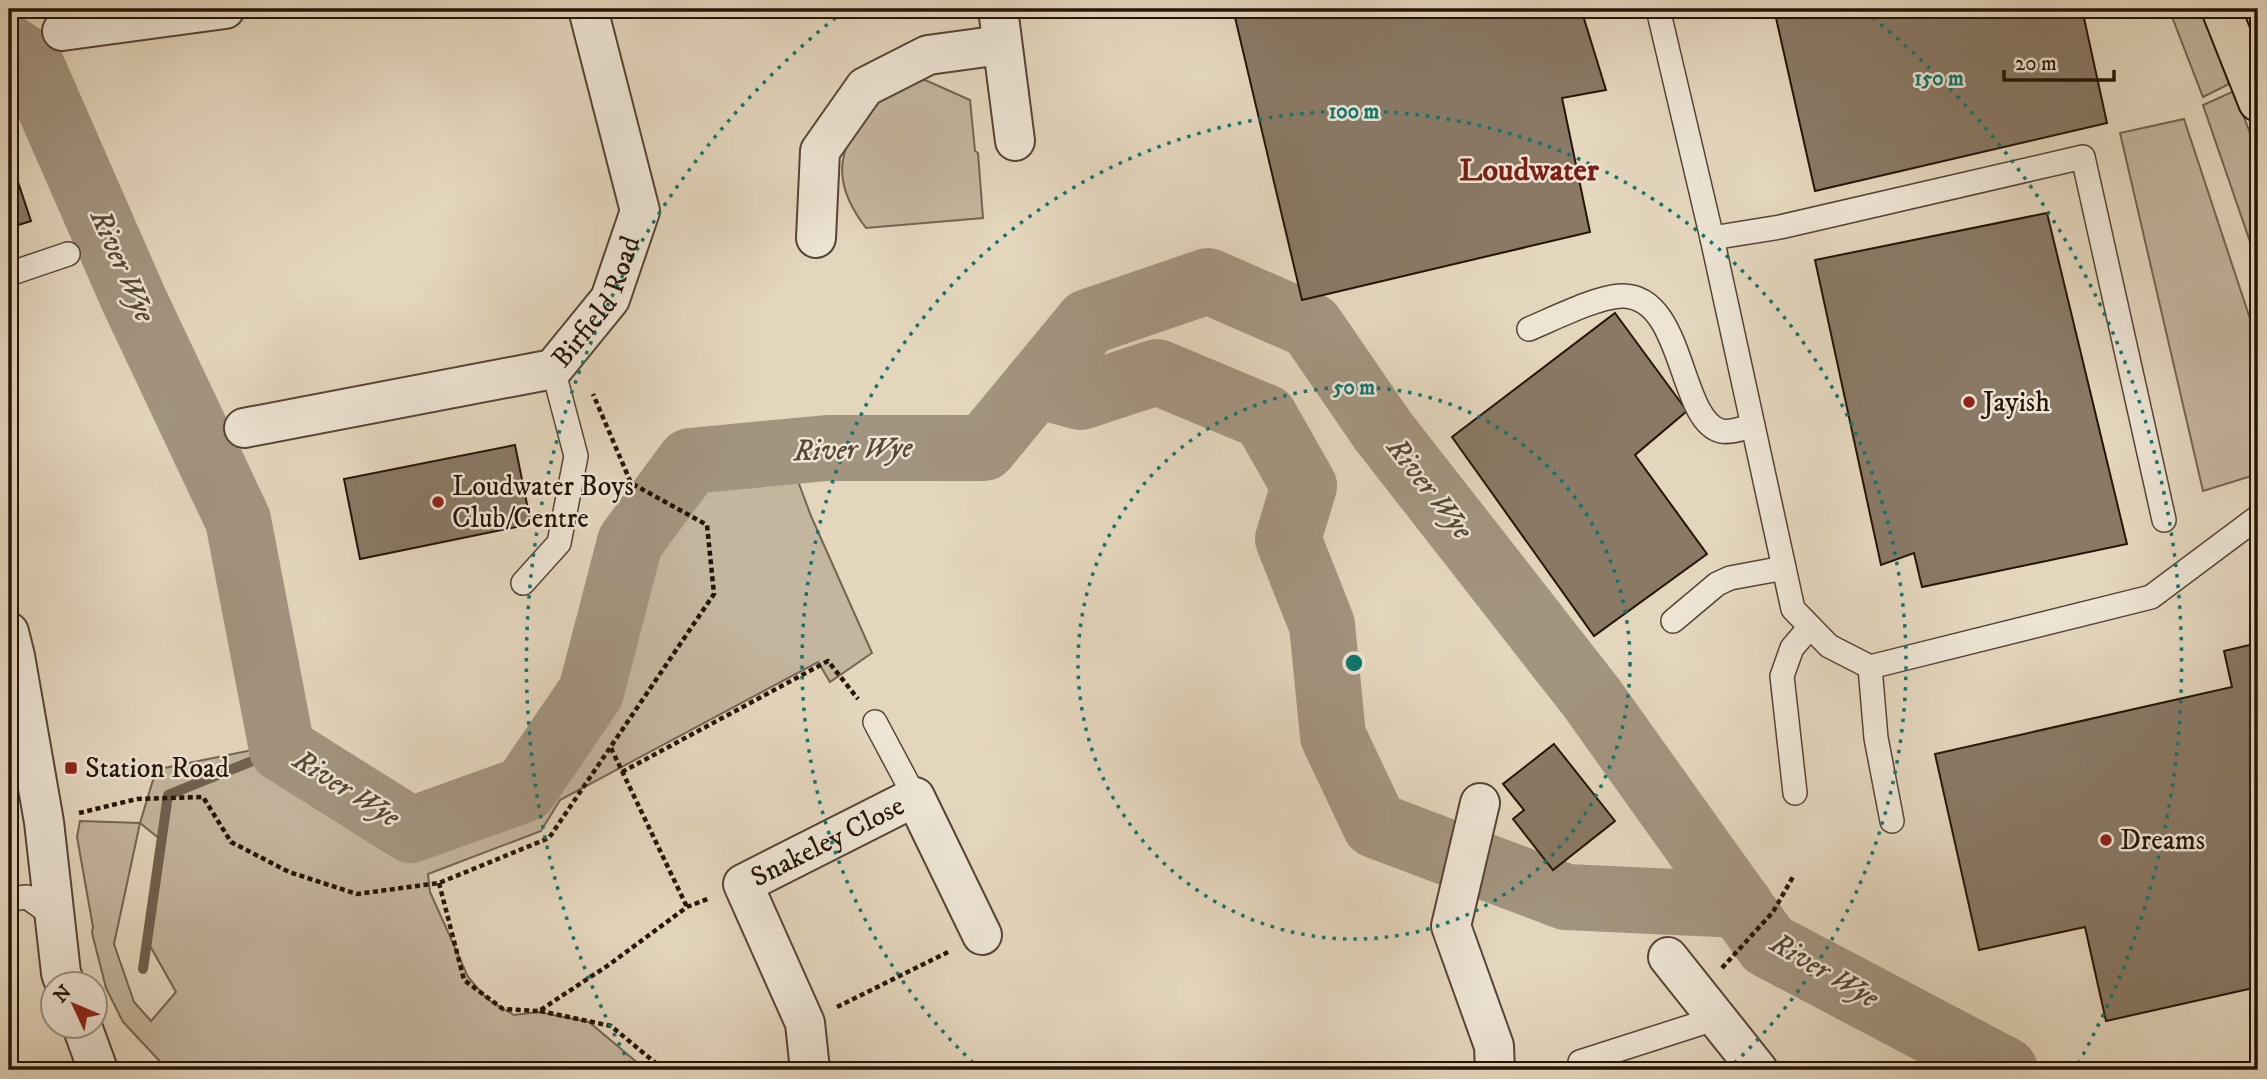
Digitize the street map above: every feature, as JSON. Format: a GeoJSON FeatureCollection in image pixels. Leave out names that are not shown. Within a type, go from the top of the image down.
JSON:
{"type":"FeatureCollection","features":[{"type":"Feature","properties":{"kind":"main road"},"geometry":{"type":"LineString","coordinates":[[2221,9],[2258,102]]}},
{"type":"Feature","properties":{"kind":"street"},"geometry":{"type":"LineString","coordinates":[[82,22],[225,9]]}},
{"type":"Feature","properties":{"kind":"street","name":"Birfield Road"},"geometry":{"type":"LineString","coordinates":[[244,428],[563,357],[610,299],[640,211],[588,9]]}},
{"type":"Feature","properties":{"kind":"street"},"geometry":{"type":"LineString","coordinates":[[816,238],[820,151],[865,87],[928,55],[999,27],[1015,141]]}},
{"type":"Feature","properties":{"kind":"street"},"geometry":{"type":"LineString","coordinates":[[11,648],[44,822],[61,970]]}},
{"type":"Feature","properties":{"kind":"street","name":"Snakeley Close"},"geometry":{"type":"LineString","coordinates":[[810,1070],[805,1023],[743,884],[915,797],[982,934]]}},
{"type":"Feature","properties":{"kind":"street"},"geometry":{"type":"LineString","coordinates":[[1480,803],[1451,926],[1494,1046],[1495,1070]]}},
{"type":"Feature","properties":{"kind":"street"},"geometry":{"type":"LineString","coordinates":[[1668,957],[1758,1070]]}},
{"type":"Feature","properties":{"kind":"street"},"geometry":{"type":"LineString","coordinates":[[87,1040],[98,1070]]}},
{"type":"Feature","properties":{"kind":"lane"},"geometry":{"type":"LineString","coordinates":[[1658,9],[1712,238],[1793,609],[1829,646],[1870,667],[2151,597],[2258,517]]}},
{"type":"Feature","properties":{"kind":"lane"},"geometry":{"type":"LineString","coordinates":[[1712,238],[1780,227],[2083,158],[2164,520]]}},
{"type":"Feature","properties":{"kind":"lane"},"geometry":{"type":"LineString","coordinates":[[9,274],[68,254]]}},
{"type":"Feature","properties":{"kind":"lane"},"geometry":{"type":"LineString","coordinates":[[1529,328],[1604,299],[1621,296],[1646,303],[1662,320],[1703,418],[1719,430],[1753,426]]}},
{"type":"Feature","properties":{"kind":"lane"},"geometry":{"type":"LineString","coordinates":[[523,583],[559,543],[576,456],[563,357]]}},
{"type":"Feature","properties":{"kind":"lane"},"geometry":{"type":"LineString","coordinates":[[1673,621],[1717,584],[1730,578],[1784,568]]}},
{"type":"Feature","properties":{"kind":"lane"},"geometry":{"type":"LineString","coordinates":[[1795,793],[1782,676],[1792,648],[1810,627]]}},
{"type":"Feature","properties":{"kind":"lane"},"geometry":{"type":"LineString","coordinates":[[1870,667],[1876,738],[1892,821]]}},
{"type":"Feature","properties":{"kind":"lane"},"geometry":{"type":"LineString","coordinates":[[875,722],[915,797]]}},
{"type":"Feature","properties":{"kind":"lane"},"geometry":{"type":"LineString","coordinates":[[9,899],[27,897],[55,917]]}},
{"type":"Feature","properties":{"kind":"lane"},"geometry":{"type":"LineString","coordinates":[[1580,1062],[1717,1018]]}},
{"type":"Feature","properties":{"kind":"path"},"geometry":{"type":"LineString","coordinates":[[44,822],[136,799],[203,797],[231,842],[289,872],[357,894],[439,883],[549,838],[714,594],[707,525],[631,483],[563,357]]}},
{"type":"Feature","properties":{"kind":"path"},"geometry":{"type":"LineString","coordinates":[[622,772],[828,661],[875,722]]}},
{"type":"Feature","properties":{"kind":"path"},"geometry":{"type":"LineString","coordinates":[[610,747],[687,907]]}},
{"type":"Feature","properties":{"kind":"path"},"geometry":{"type":"LineString","coordinates":[[1733,955],[1773,912],[1794,875]]}},
{"type":"Feature","properties":{"kind":"path"},"geometry":{"type":"LineString","coordinates":[[439,883],[464,980],[503,1009],[539,1011],[611,1026],[664,1070]]}},
{"type":"Feature","properties":{"kind":"path"},"geometry":{"type":"LineString","coordinates":[[539,1011],[687,907],[743,884]]}},
{"type":"Feature","properties":{"kind":"path"},"geometry":{"type":"LineString","coordinates":[[805,1023],[982,934]]}},
{"type":"Feature","properties":{"kind":"shaded area"},"geometry":{"type":"Polygon","coordinates":[[[2169,9],[2201,9],[2229,84],[2203,97],[2169,9]]]}},
{"type":"Feature","properties":{"kind":"shaded area"},"geometry":{"type":"Polygon","coordinates":[[[925,80],[970,100],[975,151],[978,153],[983,218],[866,228],[856,214],[844,187],[842,174],[846,147],[875,101],[893,91],[925,80]]]}},
{"type":"Feature","properties":{"kind":"shaded area"},"geometry":{"type":"Polygon","coordinates":[[[2234,91],[2258,154],[2258,265],[2203,105],[2234,91]]]}},
{"type":"Feature","properties":{"kind":"shaded area"},"geometry":{"type":"Polygon","coordinates":[[[2184,119],[2258,343],[2258,474],[2203,491],[2120,133],[2184,119]]]}},
{"type":"Feature","properties":{"kind":"shaded area"},"geometry":{"type":"Polygon","coordinates":[[[757,447],[796,476],[872,653],[830,682],[818,662],[560,800],[541,831],[428,874],[430,892],[468,977],[487,999],[514,1015],[539,1012],[589,1022],[646,1070],[167,1069],[123,1022],[108,992],[108,970],[101,970],[92,933],[77,837],[80,821],[140,823],[153,780],[164,768],[257,749],[263,754],[270,752],[314,783],[350,799],[386,810],[418,815],[447,814],[475,808],[488,802],[525,778],[545,760],[571,728],[585,703],[603,650],[632,545],[655,490],[668,476],[757,447]],[[140,823],[114,944],[134,1002],[151,1021],[176,992],[145,937],[161,840],[140,823]]]}},
{"type":"Feature","properties":{"kind":"building"},"geometry":{"type":"Polygon","coordinates":[[[1233,9],[1581,9],[1606,90],[1562,98],[1590,232],[1302,300],[1233,9]]]}},
{"type":"Feature","properties":{"kind":"building"},"geometry":{"type":"Polygon","coordinates":[[[1774,9],[2082,9],[2107,123],[1815,191],[1774,9]]]}},
{"type":"Feature","properties":{"kind":"building"},"geometry":{"type":"Polygon","coordinates":[[[9,159],[31,221],[9,228],[9,159]]]}},
{"type":"Feature","properties":{"kind":"building","name":"Jayish"},"geometry":{"type":"Polygon","coordinates":[[[2047,213],[2127,544],[1922,587],[1914,553],[1881,565],[1815,260],[2047,213]]]}},
{"type":"Feature","properties":{"kind":"building"},"geometry":{"type":"Polygon","coordinates":[[[1615,313],[1687,411],[1635,455],[1707,554],[1594,636],[1452,437],[1615,313]]]}},
{"type":"Feature","properties":{"kind":"building","name":"Loudwater Boys Club/Centre"},"geometry":{"type":"Polygon","coordinates":[[[515,445],[531,524],[360,559],[344,479],[515,445]]]}},
{"type":"Feature","properties":{"kind":"building","name":"Dreams"},"geometry":{"type":"Polygon","coordinates":[[[2258,643],[2258,987],[2106,1021],[2085,927],[1979,950],[1935,754],[2232,687],[2224,651],[2258,643]]]}},
{"type":"Feature","properties":{"kind":"building"},"geometry":{"type":"Polygon","coordinates":[[[1554,744],[1615,821],[1553,870],[1513,819],[1524,810],[1503,784],[1554,744]]]}},
{"type":"Feature","properties":{"kind":"waterway","name":"River Wye"},"geometry":{"type":"LineString","coordinates":[[9,48],[30,62],[134,300],[238,520],[282,749],[411,830],[525,789],[591,692],[630,542],[690,461],[827,448],[984,448],[1088,322],[1208,281],[1311,326],[1383,431],[1591,697],[1768,945],[2005,1070]]}},
{"type":"Feature","properties":{"kind":"waterway"},"geometry":{"type":"LineString","coordinates":[[1036,385],[1081,397],[1157,372],[1265,417],[1304,486],[1288,539],[1322,625],[1333,736],[1375,825],[1566,897],[1740,905]]}},
{"type":"Feature","properties":{"kind":"waterway"},"geometry":{"type":"LineString","coordinates":[[143,969],[168,795],[282,749]]}},
{"type":"Feature","properties":{"kind":"place","name":"Jayish"},"geometry":{"type":"Point","coordinates":[1969,402]}},
{"type":"Feature","properties":{"kind":"place","name":"Loudwater Boys Club/Centre"},"geometry":{"type":"Point","coordinates":[438,502]}},
{"type":"Feature","properties":{"kind":"place","name":"Station Road"},"geometry":{"type":"Point","coordinates":[71,768]}},
{"type":"Feature","properties":{"kind":"place","name":"Dreams"},"geometry":{"type":"Point","coordinates":[2106,840]}},
{"type":"Feature","properties":{"kind":"district","name":"Loudwater"},"geometry":{"type":"Point","coordinates":[1529,171]}}]}
